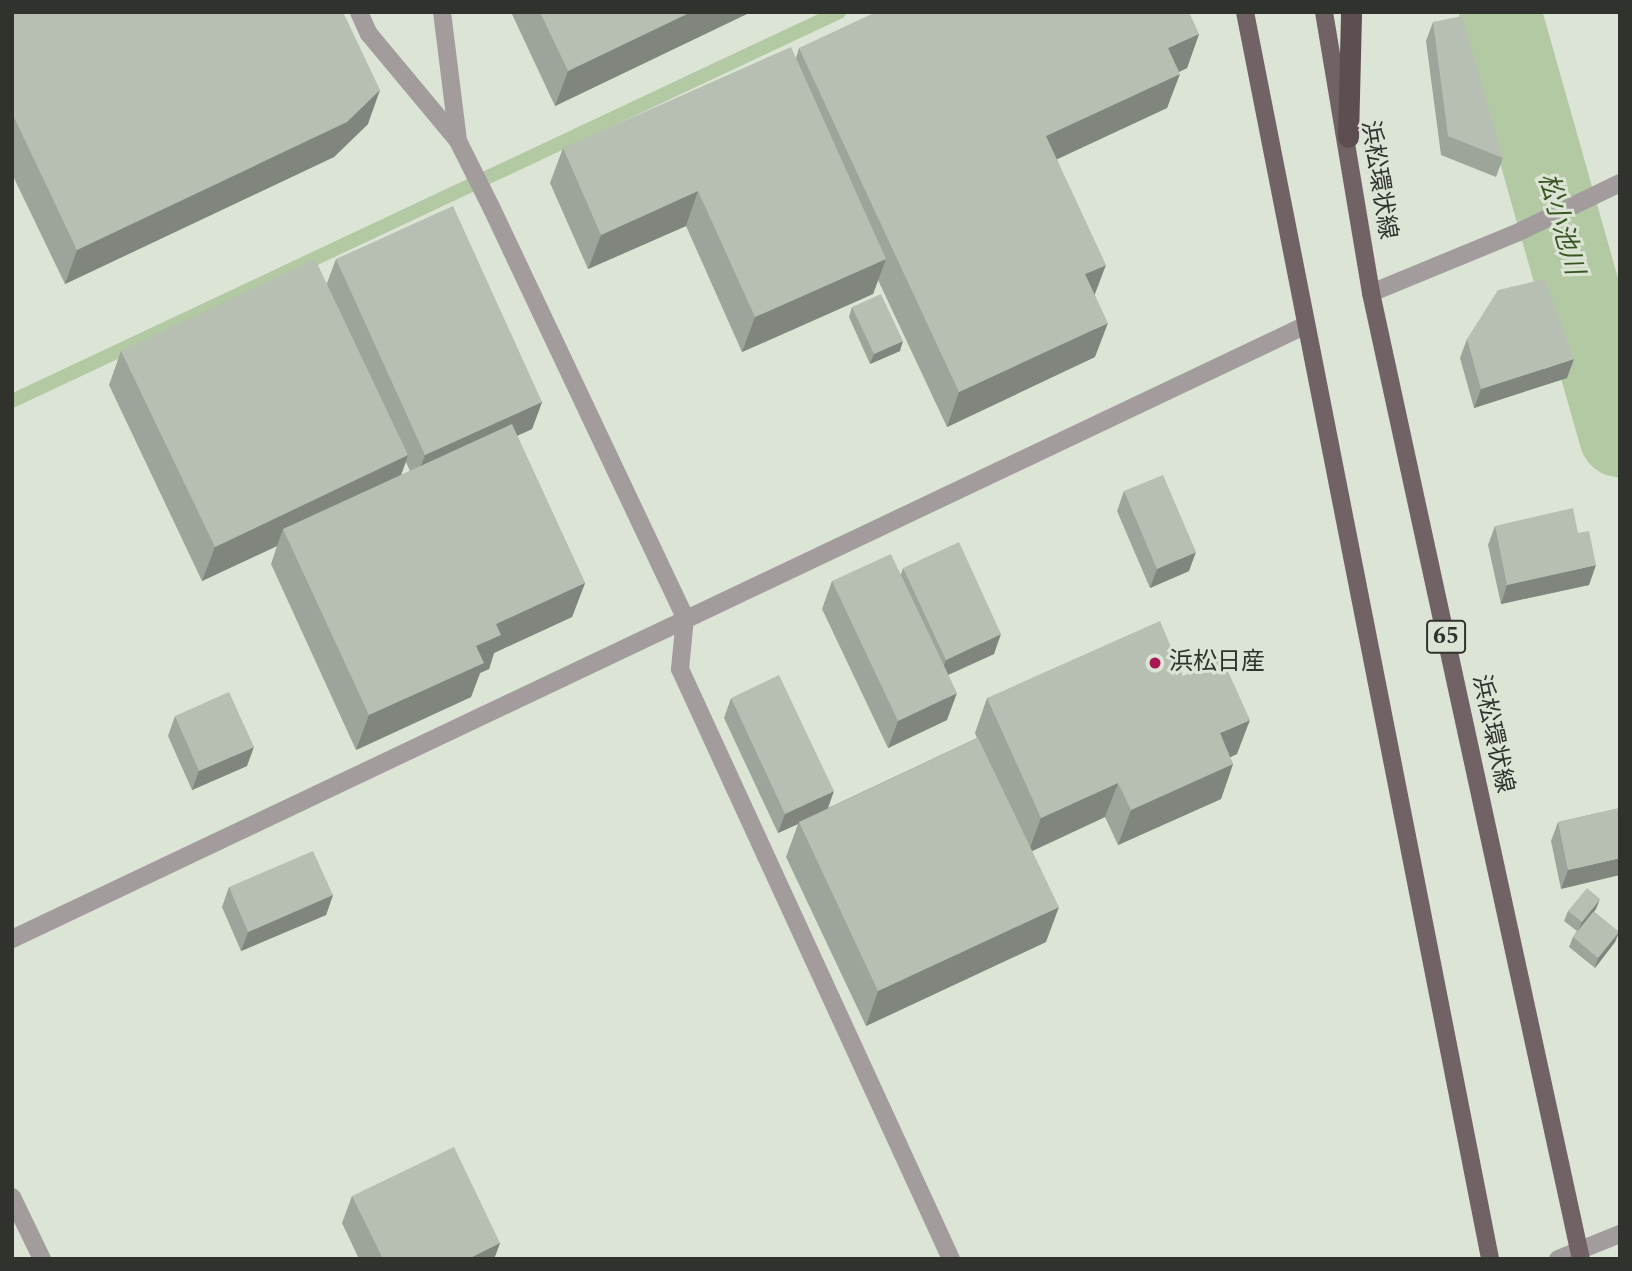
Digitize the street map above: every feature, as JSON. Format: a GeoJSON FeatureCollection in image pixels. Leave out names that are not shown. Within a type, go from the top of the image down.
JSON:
{"type":"FeatureCollection","features":[{"type":"Feature","properties":{"kind":"highway"},"geometry":{"type":"LineString","coordinates":[[1348,137],[1351,12]]}},
{"type":"Feature","properties":{"kind":"main road"},"geometry":{"type":"LineString","coordinates":[[1245,12],[1490,1259]]}},
{"type":"Feature","properties":{"kind":"main road","name":"浜松環状線"},"geometry":{"type":"LineString","coordinates":[[1324,12],[1348,137],[1371,293],[1581,1255]]}},
{"type":"Feature","properties":{"kind":"street"},"geometry":{"type":"LineString","coordinates":[[359,12],[369,34],[458,141],[492,209],[685,618],[680,669],[951,1259]]}},
{"type":"Feature","properties":{"kind":"street"},"geometry":{"type":"LineString","coordinates":[[442,12],[458,141]]}},
{"type":"Feature","properties":{"kind":"street"},"geometry":{"type":"LineString","coordinates":[[1371,293],[1519,232],[1620,183]]}},
{"type":"Feature","properties":{"kind":"street"},"geometry":{"type":"LineString","coordinates":[[12,939],[1306,324]]}},
{"type":"Feature","properties":{"kind":"street"},"geometry":{"type":"LineString","coordinates":[[12,1196],[42,1259]]}},
{"type":"Feature","properties":{"kind":"street"},"geometry":{"type":"LineString","coordinates":[[1558,1259],[1581,1255],[1620,1234]]}},
{"type":"Feature","properties":{"kind":"building"},"geometry":{"type":"Polygon","coordinates":[[[12,12],[343,12],[380,90],[347,122],[77,250],[12,113],[12,12]]]}},
{"type":"Feature","properties":{"kind":"building"},"geometry":{"type":"Polygon","coordinates":[[[540,12],[691,12],[568,71],[540,12]]]}},
{"type":"Feature","properties":{"kind":"building"},"geometry":{"type":"Polygon","coordinates":[[[876,12],[1189,12],[1199,34],[1168,48],[1180,74],[1046,136],[1106,265],[1085,274],[1108,323],[959,392],[799,48],[876,12]]]}},
{"type":"Feature","properties":{"kind":"building"},"geometry":{"type":"Polygon","coordinates":[[[1462,16],[1503,158],[1448,136],[1433,22],[1462,16]]]}},
{"type":"Feature","properties":{"kind":"building"},"geometry":{"type":"Polygon","coordinates":[[[791,47],[886,259],[755,317],[698,191],[601,235],[563,148],[791,47]]]}},
{"type":"Feature","properties":{"kind":"building"},"geometry":{"type":"Polygon","coordinates":[[[453,206],[542,402],[425,455],[336,259],[453,206]]]}},
{"type":"Feature","properties":{"kind":"building"},"geometry":{"type":"Polygon","coordinates":[[[315,259],[408,455],[215,547],[121,351],[315,259]]]}},
{"type":"Feature","properties":{"kind":"building"},"geometry":{"type":"Polygon","coordinates":[[[1545,279],[1574,359],[1481,389],[1467,339],[1498,290],[1545,279]]]}},
{"type":"Feature","properties":{"kind":"building"},"geometry":{"type":"Polygon","coordinates":[[[881,294],[903,341],[874,354],[852,307],[881,294]]]}},
{"type":"Feature","properties":{"kind":"building"},"geometry":{"type":"Polygon","coordinates":[[[512,424],[585,583],[496,624],[501,635],[476,646],[484,663],[369,715],[283,529],[512,424]]]}},
{"type":"Feature","properties":{"kind":"building"},"geometry":{"type":"Polygon","coordinates":[[[1163,475],[1196,552],[1157,569],[1124,491],[1163,475]]]}},
{"type":"Feature","properties":{"kind":"building"},"geometry":{"type":"Polygon","coordinates":[[[1573,508],[1578,533],[1589,531],[1596,565],[1507,585],[1495,526],[1573,508]]]}},
{"type":"Feature","properties":{"kind":"building"},"geometry":{"type":"Polygon","coordinates":[[[959,542],[1001,634],[946,660],[903,568],[959,542]]]}},
{"type":"Feature","properties":{"kind":"building"},"geometry":{"type":"Polygon","coordinates":[[[891,554],[957,693],[898,721],[832,581],[891,554]]]}},
{"type":"Feature","properties":{"kind":"building"},"geometry":{"type":"Polygon","coordinates":[[[1160,621],[1183,676],[1222,658],[1250,720],[1220,733],[1233,764],[1131,810],[1118,783],[1041,818],[987,698],[1160,621]]]}},
{"type":"Feature","properties":{"kind":"building"},"geometry":{"type":"Polygon","coordinates":[[[779,675],[834,791],[785,814],[731,698],[779,675]]]}},
{"type":"Feature","properties":{"kind":"building"},"geometry":{"type":"Polygon","coordinates":[[[229,692],[254,747],[199,771],[175,716],[229,692]]]}},
{"type":"Feature","properties":{"kind":"building"},"geometry":{"type":"Polygon","coordinates":[[[978,738],[1059,907],[878,991],[799,822],[978,738]]]}},
{"type":"Feature","properties":{"kind":"building"},"geometry":{"type":"Polygon","coordinates":[[[1620,808],[1620,858],[1568,870],[1558,822],[1620,808]]]}},
{"type":"Feature","properties":{"kind":"building"},"geometry":{"type":"Polygon","coordinates":[[[313,851],[333,895],[248,932],[229,887],[313,851]]]}},
{"type":"Feature","properties":{"kind":"building"},"geometry":{"type":"Polygon","coordinates":[[[1587,888],[1600,899],[1582,922],[1568,911],[1587,888]]]}},
{"type":"Feature","properties":{"kind":"building"},"geometry":{"type":"Polygon","coordinates":[[[1593,912],[1619,932],[1598,958],[1573,937],[1593,912]]]}},
{"type":"Feature","properties":{"kind":"building"},"geometry":{"type":"Polygon","coordinates":[[[454,1147],[500,1243],[468,1259],[383,1259],[352,1196],[454,1147]]]}},
{"type":"Feature","properties":{"kind":"waterway"},"geometry":{"type":"LineString","coordinates":[[12,401],[839,12]]}},
{"type":"Feature","properties":{"kind":"waterway","name":"松小池川"},"geometry":{"type":"LineString","coordinates":[[1500,12],[1620,436]]}},
{"type":"Feature","properties":{"kind":"place","name":"浜松日産"},"geometry":{"type":"Point","coordinates":[1155,663]}}]}
